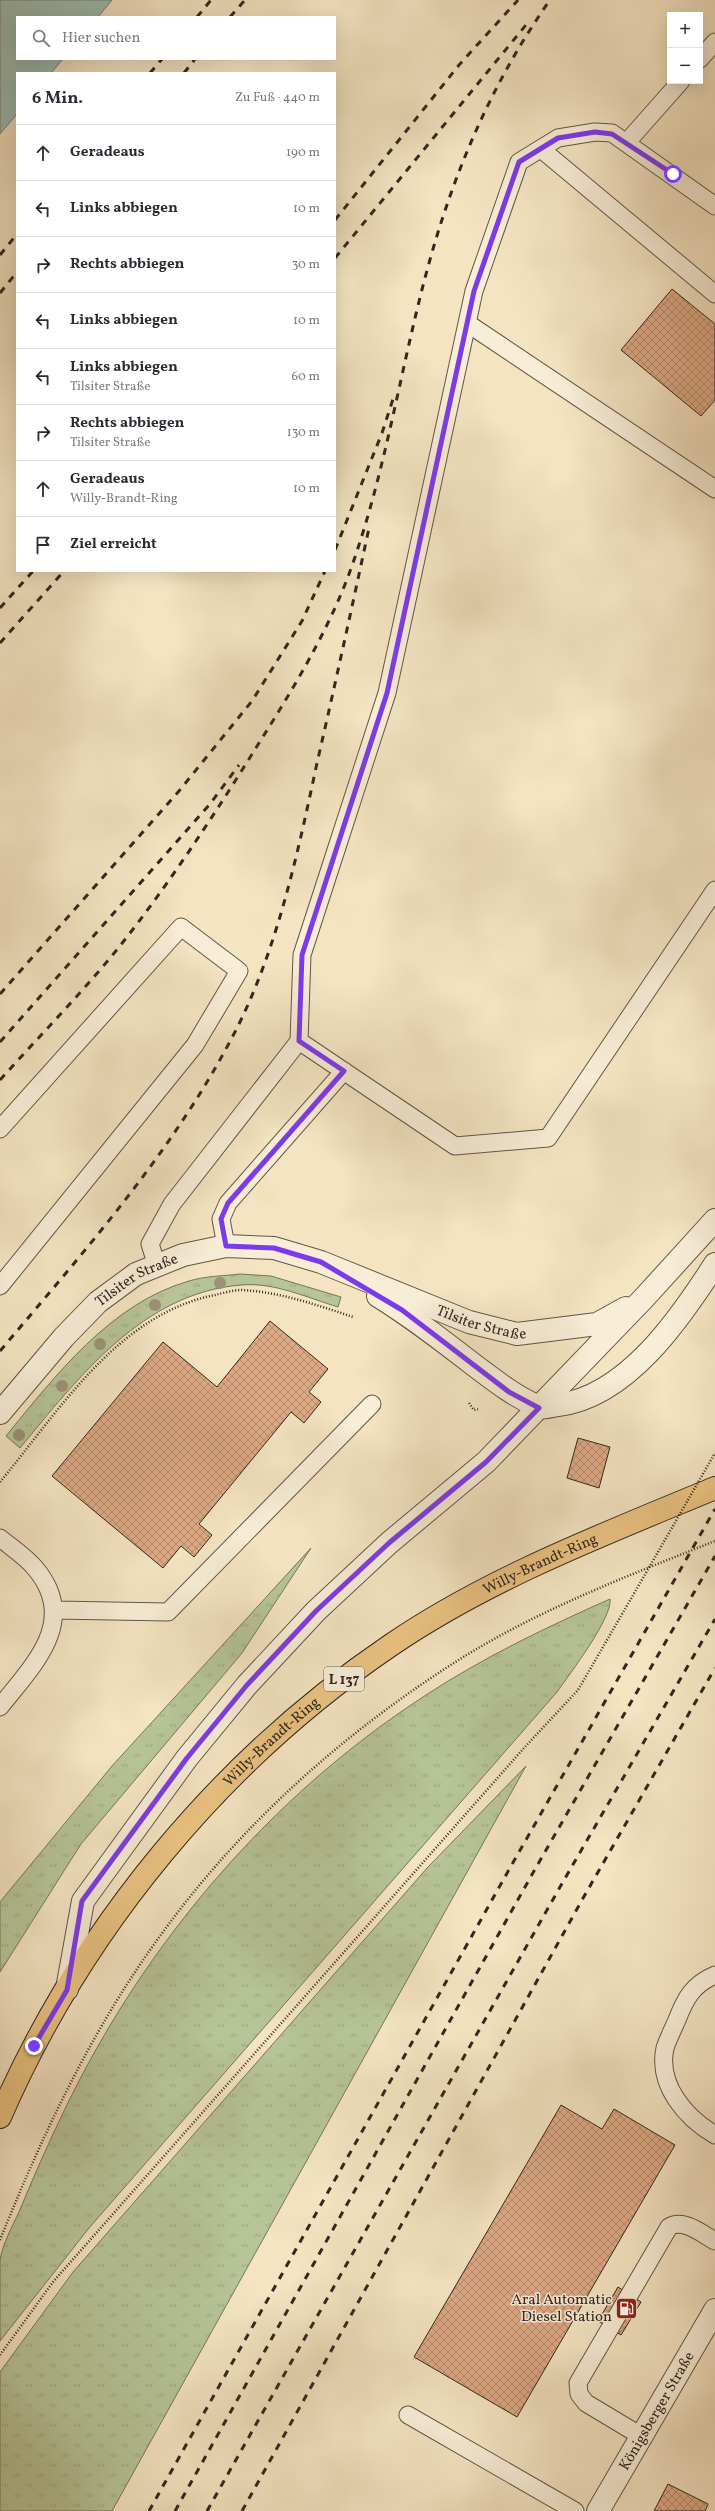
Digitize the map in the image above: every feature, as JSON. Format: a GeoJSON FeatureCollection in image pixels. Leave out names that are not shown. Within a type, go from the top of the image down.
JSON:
{"type":"FeatureCollection","features":[{"type":"Feature","properties":{"kind":"main road","name":"Willy-Brandt-Ring"},"geometry":{"type":"LineString","coordinates":[[0,2117],[34,2046],[77,1971],[137,1886],[201,1808],[267,1743],[331,1688],[393,1644],[473,1596],[560,1552],[715,1488]]}},
{"type":"Feature","properties":{"kind":"street","name":"Tilsiter Straße"},"geometry":{"type":"LineString","coordinates":[[67,1990],[82,1901],[187,1758],[247,1685],[316,1611],[389,1543],[486,1462],[644,1298],[715,1220]]}},
{"type":"Feature","properties":{"kind":"street","name":"Tilsiter Straße"},"geometry":{"type":"LineString","coordinates":[[0,1413],[64,1337],[98,1302],[136,1274],[183,1255],[226,1246],[274,1248],[321,1262],[469,1322],[517,1334],[597,1324],[644,1298]]}},
{"type":"Feature","properties":{"kind":"street","name":"Tilsiter Straße"},"geometry":{"type":"LineString","coordinates":[[321,1262],[402,1310],[509,1392],[539,1408]]}},
{"type":"Feature","properties":{"kind":"street"},"geometry":{"type":"LineString","coordinates":[[539,1408],[571,1404],[606,1387],[646,1357],[685,1311],[715,1264]]}},
{"type":"Feature","properties":{"kind":"street","name":"Königsberger Straße"},"geometry":{"type":"LineString","coordinates":[[598,2511],[715,2310]]}},
{"type":"Feature","properties":{"kind":"lane"},"geometry":{"type":"LineString","coordinates":[[703,56],[715,42]]}},
{"type":"Feature","properties":{"kind":"lane"},"geometry":{"type":"LineString","coordinates":[[627,142],[678,84]]}},
{"type":"Feature","properties":{"kind":"lane"},"geometry":{"type":"LineString","coordinates":[[157,1266],[150,1244],[172,1204],[299,1041],[302,955],[387,693],[474,291],[519,162],[558,138],[595,132],[612,134],[627,142],[715,206]]}},
{"type":"Feature","properties":{"kind":"lane"},"geometry":{"type":"LineString","coordinates":[[541,149],[715,294]]}},
{"type":"Feature","properties":{"kind":"lane"},"geometry":{"type":"LineString","coordinates":[[467,323],[715,489]]}},
{"type":"Feature","properties":{"kind":"lane"},"geometry":{"type":"LineString","coordinates":[[299,1041],[455,1146],[548,1138],[715,890]]}},
{"type":"Feature","properties":{"kind":"lane"},"geometry":{"type":"LineString","coordinates":[[0,1128],[181,927],[239,971],[195,1046],[0,1286]]}},
{"type":"Feature","properties":{"kind":"lane"},"geometry":{"type":"LineString","coordinates":[[226,1246],[221,1219],[228,1203],[344,1071]]}},
{"type":"Feature","properties":{"kind":"lane"},"geometry":{"type":"LineString","coordinates":[[55,1610],[168,1612],[372,1404]]}},
{"type":"Feature","properties":{"kind":"lane"},"geometry":{"type":"LineString","coordinates":[[0,1538],[35,1567],[48,1586],[55,1610],[52,1633],[44,1651],[0,1707]]}},
{"type":"Feature","properties":{"kind":"lane"},"geometry":{"type":"LineString","coordinates":[[715,1975],[699,1984],[684,2001],[665,2048],[664,2059],[668,2080],[678,2102],[693,2121],[715,2135]]}},
{"type":"Feature","properties":{"kind":"lane"},"geometry":{"type":"LineString","coordinates":[[641,2436],[586,2404],[579,2394],[578,2383],[669,2227],[676,2223],[685,2224],[715,2242]]}},
{"type":"Feature","properties":{"kind":"lane"},"geometry":{"type":"LineString","coordinates":[[408,2415],[575,2511]]}},
{"type":"Feature","properties":{"kind":"path"},"geometry":{"type":"LineString","coordinates":[[0,1482],[108,1354],[163,1314],[205,1297],[240,1290],[276,1294],[355,1318]]}},
{"type":"Feature","properties":{"kind":"path"},"geometry":{"type":"LineString","coordinates":[[467,1398],[474,1410],[483,1407],[509,1392]]}},
{"type":"Feature","properties":{"kind":"path"},"geometry":{"type":"LineString","coordinates":[[0,2355],[53,2282],[524,1748],[578,1690],[715,1453]]}},
{"type":"Feature","properties":{"kind":"path"},"geometry":{"type":"LineString","coordinates":[[0,2240],[46,2132],[112,2010],[162,1932],[207,1877],[295,1784],[369,1722],[465,1656],[578,1597],[715,1541]]}},
{"type":"Feature","properties":{"kind":"green space"},"geometry":{"type":"Polygon","coordinates":[[[240,1274],[271,1276],[341,1297],[338,1307],[279,1288],[242,1285],[206,1291],[174,1304],[144,1321],[116,1343],[65,1394],[20,1448],[6,1436],[65,1366],[110,1324],[134,1306],[161,1292],[195,1279],[240,1274]]]}},
{"type":"Feature","properties":{"kind":"green space"},"geometry":{"type":"Polygon","coordinates":[[[311,1548],[242,1653],[81,1844],[0,1972],[0,1902],[112,1766],[311,1548]]]}},
{"type":"Feature","properties":{"kind":"green space"},"geometry":{"type":"Polygon","coordinates":[[[610,1599],[605,1619],[598,1632],[557,1692],[89,2228],[0,2341],[1,2254],[52,2136],[96,2049],[132,1990],[173,1933],[216,1878],[264,1827],[315,1779],[369,1735],[426,1695],[493,1655],[563,1620],[610,1599]]]}},
{"type":"Feature","properties":{"kind":"green space"},"geometry":{"type":"Polygon","coordinates":[[[526,1766],[112,2511],[0,2511],[0,2372],[73,2272],[428,1867],[526,1766]]]}},
{"type":"Feature","properties":{"kind":"water"},"geometry":{"type":"Polygon","coordinates":[[[0,0],[112,0],[99,16],[16,16],[16,60],[62,60],[52,72],[16,72],[16,115],[0,134],[0,0]]]}},
{"type":"Feature","properties":{"kind":"building"},"geometry":{"type":"Polygon","coordinates":[[[672,289],[715,324],[715,400],[701,416],[621,350],[672,289]]]}},
{"type":"Feature","properties":{"kind":"building"},"geometry":{"type":"Polygon","coordinates":[[[270,1321],[328,1369],[309,1392],[321,1402],[304,1423],[291,1412],[199,1524],[212,1535],[194,1557],[181,1546],[163,1568],[52,1476],[163,1342],[217,1387],[270,1321]]]}},
{"type":"Feature","properties":{"kind":"building"},"geometry":{"type":"Polygon","coordinates":[[[578,1438],[610,1447],[599,1488],[567,1478],[578,1438]]]}},
{"type":"Feature","properties":{"kind":"building"},"geometry":{"type":"Polygon","coordinates":[[[561,2105],[602,2129],[614,2109],[675,2145],[517,2417],[414,2357],[561,2105]]]}},
{"type":"Feature","properties":{"kind":"building"},"geometry":{"type":"Polygon","coordinates":[[[618,2287],[641,2302],[621,2335],[598,2321],[618,2287]]]}},
{"type":"Feature","properties":{"kind":"building"},"geometry":{"type":"Polygon","coordinates":[[[668,2484],[708,2504],[705,2511],[654,2511],[668,2484]]]}},
{"type":"Feature","properties":{"kind":"railway"},"geometry":{"type":"LineString","coordinates":[[198,16],[211,0]]}},
{"type":"Feature","properties":{"kind":"railway"},"geometry":{"type":"LineString","coordinates":[[231,16],[245,0]]}},
{"type":"Feature","properties":{"kind":"railway"},"geometry":{"type":"LineString","coordinates":[[336,219],[459,65],[518,0]]}},
{"type":"Feature","properties":{"kind":"railway"},"geometry":{"type":"LineString","coordinates":[[0,1080],[97,974],[162,890],[196,842],[244,768],[320,639],[349,574],[374,495],[420,296],[441,222],[453,188],[495,91],[530,30],[550,0]]}},
{"type":"Feature","properties":{"kind":"railway"},"geometry":{"type":"LineString","coordinates":[[336,257],[530,20]]}},
{"type":"Feature","properties":{"kind":"railway"},"geometry":{"type":"LineString","coordinates":[[151,72],[161,60]]}},
{"type":"Feature","properties":{"kind":"railway"},"geometry":{"type":"LineString","coordinates":[[185,72],[194,60]]}},
{"type":"Feature","properties":{"kind":"railway"},"geometry":{"type":"LineString","coordinates":[[0,255],[16,235]]}},
{"type":"Feature","properties":{"kind":"railway"},"geometry":{"type":"LineString","coordinates":[[0,293],[16,273]]}},
{"type":"Feature","properties":{"kind":"railway"},"geometry":{"type":"LineString","coordinates":[[336,548],[382,433],[393,399]]}},
{"type":"Feature","properties":{"kind":"railway"},"geometry":{"type":"LineString","coordinates":[[0,1351],[98,1234],[160,1154],[215,1069],[239,1024],[253,993],[276,929],[295,863],[369,528]]}},
{"type":"Feature","properties":{"kind":"railway"},"geometry":{"type":"LineString","coordinates":[[0,608],[32,572]]}},
{"type":"Feature","properties":{"kind":"railway"},"geometry":{"type":"LineString","coordinates":[[0,643],[63,572]]}},
{"type":"Feature","properties":{"kind":"railway"},"geometry":{"type":"LineString","coordinates":[[0,994],[179,791],[252,701],[302,621],[325,572]]}},
{"type":"Feature","properties":{"kind":"railway"},"geometry":{"type":"LineString","coordinates":[[0,1042],[210,804],[239,765]]}},
{"type":"Feature","properties":{"kind":"railway"},"geometry":{"type":"LineString","coordinates":[[149,2511],[515,1859],[715,1509]]}},
{"type":"Feature","properties":{"kind":"railway"},"geometry":{"type":"LineString","coordinates":[[175,2511],[534,1871],[715,1556]]}},
{"type":"Feature","properties":{"kind":"railway"},"geometry":{"type":"LineString","coordinates":[[207,2511],[560,1887],[715,1619]]}},
{"type":"Feature","properties":{"kind":"railway"},"geometry":{"type":"LineString","coordinates":[[242,2511],[582,1900],[715,1668]]}},
{"type":"Feature","properties":{"kind":"place","name":"Aral Automatic Diesel Station"},"geometry":{"type":"Point","coordinates":[627,2308]}},
{"type":"Feature","properties":{"kind":"route"},"geometry":{"type":"LineString","coordinates":[[34,2046],[67,1990],[82,1901],[187,1758],[247,1685],[316,1611],[389,1543],[486,1462],[539,1408],[509,1392],[402,1310],[321,1262],[274,1248],[226,1246],[221,1219],[228,1203],[344,1071],[299,1041],[302,955],[387,693],[474,291],[519,162],[558,138],[595,132],[612,134],[627,142],[673,174]]}}]}
